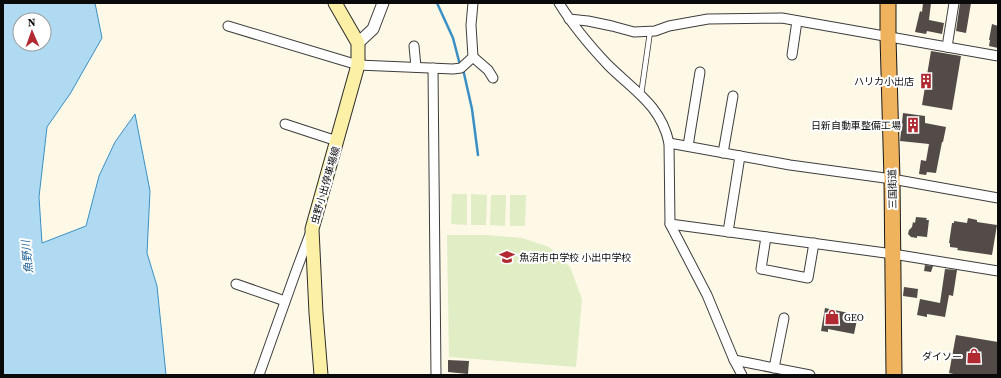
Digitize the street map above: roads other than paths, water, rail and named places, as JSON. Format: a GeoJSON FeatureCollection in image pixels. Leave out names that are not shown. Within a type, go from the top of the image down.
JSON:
{"type":"FeatureCollection","features":[{"type":"Feature","properties":{"kind":"highway","name":"三国街道"},"geometry":{"type":"LineString","coordinates":[[888,3],[894,375]]}},
{"type":"Feature","properties":{"kind":"main road","name":"虫野小出停車場線"},"geometry":{"type":"LineString","coordinates":[[321,375],[312,229],[358,65],[358,43],[336,3]]}},
{"type":"Feature","properties":{"kind":"street"},"geometry":{"type":"LineString","coordinates":[[358,43],[373,29],[383,3]]}},
{"type":"Feature","properties":{"kind":"street"},"geometry":{"type":"LineString","coordinates":[[472,3],[471,25],[473,56],[488,70],[493,78]]}},
{"type":"Feature","properties":{"kind":"street"},"geometry":{"type":"LineString","coordinates":[[559,3],[569,20],[589,45],[610,67],[648,101],[667,131],[669,143],[670,224],[707,295],[734,360],[742,375]]}},
{"type":"Feature","properties":{"kind":"street"},"geometry":{"type":"LineString","coordinates":[[947,47],[954,3]]}},
{"type":"Feature","properties":{"kind":"street"},"geometry":{"type":"LineString","coordinates":[[569,20],[588,21],[634,32],[650,32],[670,26],[708,19],[782,18],[998,56]]}},
{"type":"Feature","properties":{"kind":"street"},"geometry":{"type":"LineString","coordinates":[[792,55],[797,21]]}},
{"type":"Feature","properties":{"kind":"street"},"geometry":{"type":"LineString","coordinates":[[228,26],[358,65],[453,69],[463,66],[473,56]]}},
{"type":"Feature","properties":{"kind":"street"},"geometry":{"type":"LineString","coordinates":[[414,46],[416,67]]}},
{"type":"Feature","properties":{"kind":"street"},"geometry":{"type":"LineString","coordinates":[[433,68],[436,375]]}},
{"type":"Feature","properties":{"kind":"street"},"geometry":{"type":"LineString","coordinates":[[688,146],[700,72]]}},
{"type":"Feature","properties":{"kind":"street"},"geometry":{"type":"LineString","coordinates":[[723,152],[733,96]]}},
{"type":"Feature","properties":{"kind":"street"},"geometry":{"type":"LineString","coordinates":[[285,124],[337,141]]}},
{"type":"Feature","properties":{"kind":"street"},"geometry":{"type":"LineString","coordinates":[[669,143],[740,156],[892,179],[998,198]]}},
{"type":"Feature","properties":{"kind":"street"},"geometry":{"type":"LineString","coordinates":[[728,232],[740,156]]}},
{"type":"Feature","properties":{"kind":"street"},"geometry":{"type":"LineString","coordinates":[[670,224],[893,254],[998,271]]}},
{"type":"Feature","properties":{"kind":"street"},"geometry":{"type":"LineString","coordinates":[[259,375],[312,229]]}},
{"type":"Feature","properties":{"kind":"street"},"geometry":{"type":"LineString","coordinates":[[766,237],[761,269],[808,278],[814,243]]}},
{"type":"Feature","properties":{"kind":"street"},"geometry":{"type":"LineString","coordinates":[[236,284],[285,301]]}},
{"type":"Feature","properties":{"kind":"street"},"geometry":{"type":"LineString","coordinates":[[774,368],[784,318]]}},
{"type":"Feature","properties":{"kind":"street"},"geometry":{"type":"LineString","coordinates":[[734,360],[810,375]]}},
{"type":"Feature","properties":{"kind":"lane"},"geometry":{"type":"LineString","coordinates":[[641,95],[650,32]]}},
{"type":"Feature","properties":{"kind":"water","name":"魚野川"},"geometry":{"type":"Polygon","coordinates":[[[3,3],[95,3],[102,38],[70,94],[47,127],[39,197],[42,243],[86,226],[99,176],[115,142],[135,114],[150,191],[147,253],[157,286],[166,375],[3,375],[3,3]]]}},
{"type":"Feature","properties":{"kind":"waterway"},"geometry":{"type":"LineString","coordinates":[[437,3],[453,38],[460,65]]}},
{"type":"Feature","properties":{"kind":"waterway"},"geometry":{"type":"LineString","coordinates":[[463,69],[472,109],[478,155]]}},
{"type":"Feature","properties":{"kind":"place","name":"ハリカ小出店"},"geometry":{"type":"Point","coordinates":[926,81]}},
{"type":"Feature","properties":{"kind":"place","name":"日新自動車整備工場"},"geometry":{"type":"Point","coordinates":[913,125]}},
{"type":"Feature","properties":{"kind":"place","name":"魚沼市中学校 小出中学校"},"geometry":{"type":"Point","coordinates":[507,257]}},
{"type":"Feature","properties":{"kind":"place","name":"GEO"},"geometry":{"type":"Point","coordinates":[832,317]}},
{"type":"Feature","properties":{"kind":"place","name":"ダイソー"},"geometry":{"type":"Point","coordinates":[974,356]}}]}
